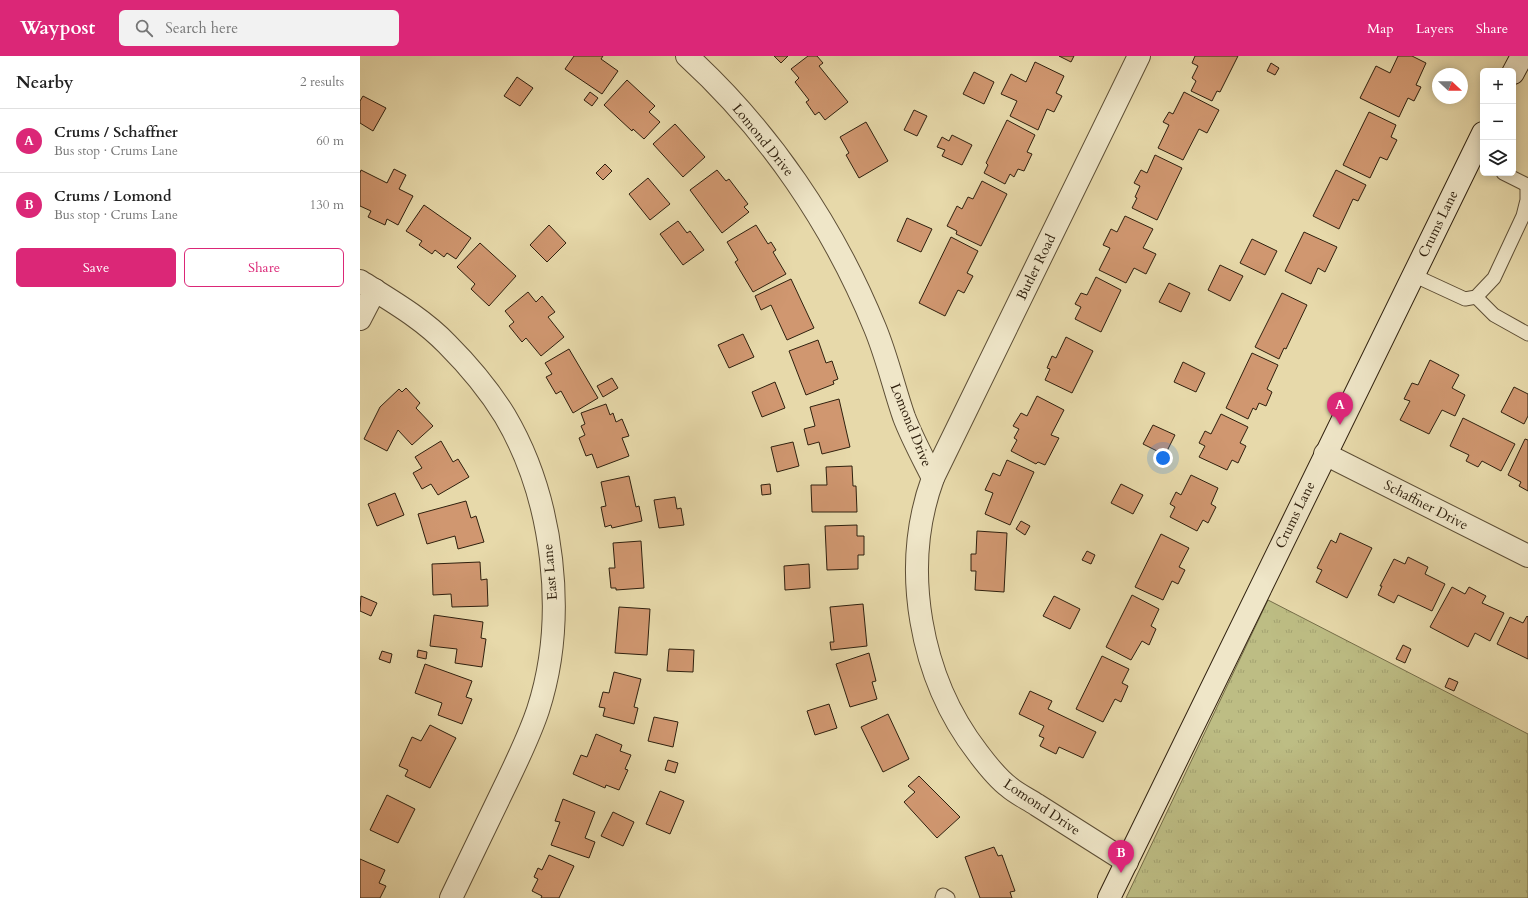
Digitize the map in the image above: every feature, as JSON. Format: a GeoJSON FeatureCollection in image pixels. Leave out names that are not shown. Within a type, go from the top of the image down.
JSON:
{"type":"FeatureCollection","features":[{"type":"Feature","properties":{"kind":"street","name":"Lomond Drive"},"geometry":{"type":"LineString","coordinates":[[687,56],[711,78],[770,145],[797,182],[823,222],[846,264],[875,329],[905,419],[933,478],[924,500],[919,527],[917,554],[919,604],[924,635],[932,665],[954,718],[987,764],[1008,787],[1127,862]]}},
{"type":"Feature","properties":{"kind":"street","name":"Butler Road"},"geometry":{"type":"LineString","coordinates":[[933,478],[1139,56]]}},
{"type":"Feature","properties":{"kind":"street"},"geometry":{"type":"LineString","coordinates":[[1516,68],[1522,56]]}},
{"type":"Feature","properties":{"kind":"street","name":"Crums Lane"},"geometry":{"type":"LineString","coordinates":[[1109,898],[1413,275],[1477,160],[1481,140]]}},
{"type":"Feature","properties":{"kind":"street"},"geometry":{"type":"LineString","coordinates":[[360,319],[367,286]]}},
{"type":"Feature","properties":{"kind":"street","name":"East Lane"},"geometry":{"type":"LineString","coordinates":[[367,286],[412,313],[446,343],[483,384],[500,410],[520,446],[533,478],[542,510],[549,545],[552,580],[553,628],[546,680],[538,710],[525,744],[451,898]]}},
{"type":"Feature","properties":{"kind":"street","name":"Schaffner Drive"},"geometry":{"type":"LineString","coordinates":[[1325,454],[1528,556]]}},
{"type":"Feature","properties":{"kind":"lane"},"geometry":{"type":"LineString","coordinates":[[1471,298],[1494,278],[1523,216],[1527,200],[1527,184],[1510,176]]}},
{"type":"Feature","properties":{"kind":"lane"},"geometry":{"type":"LineString","coordinates":[[1413,275],[1471,298],[1494,315],[1528,334]]}},
{"type":"Feature","properties":{"kind":"lane"},"geometry":{"type":"LineString","coordinates":[[942,898],[943,896],[948,898]]}},
{"type":"Feature","properties":{"kind":"green space"},"geometry":{"type":"Polygon","coordinates":[[[1268,600],[1528,734],[1528,898],[1126,898],[1268,600]]]}},
{"type":"Feature","properties":{"kind":"building"},"geometry":{"type":"Polygon","coordinates":[[[574,56],[603,56],[601,59],[618,71],[602,94],[565,69],[574,56]]]}},
{"type":"Feature","properties":{"kind":"building"},"geometry":{"type":"Polygon","coordinates":[[[774,56],[788,56],[781,63],[774,56]]]}},
{"type":"Feature","properties":{"kind":"building"},"geometry":{"type":"Polygon","coordinates":[[[808,56],[817,56],[823,63],[819,66],[848,102],[825,120],[819,112],[815,115],[806,102],[809,100],[795,82],[799,78],[791,69],[808,56]]]}},
{"type":"Feature","properties":{"kind":"building"},"geometry":{"type":"Polygon","coordinates":[[[1059,56],[1074,56],[1071,62],[1059,56]]]}},
{"type":"Feature","properties":{"kind":"building"},"geometry":{"type":"Polygon","coordinates":[[[1195,56],[1238,56],[1220,92],[1217,91],[1212,101],[1191,91],[1196,81],[1192,78],[1198,66],[1192,63],[1195,56]]]}},
{"type":"Feature","properties":{"kind":"building"},"geometry":{"type":"Polygon","coordinates":[[[1398,56],[1412,56],[1426,63],[1416,85],[1421,87],[1414,101],[1408,98],[1399,117],[1360,98],[1376,66],[1390,73],[1398,56]]]}},
{"type":"Feature","properties":{"kind":"building"},"geometry":{"type":"Polygon","coordinates":[[[1035,62],[1064,76],[1056,93],[1062,96],[1054,112],[1047,109],[1038,130],[1010,116],[1017,101],[1001,94],[1011,74],[1026,82],[1035,62]]]}},
{"type":"Feature","properties":{"kind":"building"},"geometry":{"type":"Polygon","coordinates":[[[1271,63],[1279,68],[1275,75],[1267,71],[1271,63]]]}},
{"type":"Feature","properties":{"kind":"building"},"geometry":{"type":"Polygon","coordinates":[[[974,72],[994,82],[984,104],[963,94],[974,72]]]}},
{"type":"Feature","properties":{"kind":"building"},"geometry":{"type":"Polygon","coordinates":[[[517,77],[533,88],[520,106],[504,96],[517,77]]]}},
{"type":"Feature","properties":{"kind":"building"},"geometry":{"type":"Polygon","coordinates":[[[627,80],[655,106],[649,112],[660,122],[644,139],[633,129],[632,131],[604,105],[627,80]]]}},
{"type":"Feature","properties":{"kind":"building"},"geometry":{"type":"Polygon","coordinates":[[[590,92],[598,98],[592,106],[584,100],[590,92]]]}},
{"type":"Feature","properties":{"kind":"building"},"geometry":{"type":"Polygon","coordinates":[[[1184,92],[1219,110],[1207,133],[1199,129],[1183,160],[1158,148],[1169,125],[1163,122],[1169,112],[1173,114],[1184,92]]]}},
{"type":"Feature","properties":{"kind":"building"},"geometry":{"type":"Polygon","coordinates":[[[363,96],[386,108],[373,131],[360,123],[360,101],[363,96]]]}},
{"type":"Feature","properties":{"kind":"building"},"geometry":{"type":"Polygon","coordinates":[[[914,110],[927,116],[917,136],[904,130],[914,110]]]}},
{"type":"Feature","properties":{"kind":"building"},"geometry":{"type":"Polygon","coordinates":[[[1369,112],[1396,125],[1391,137],[1397,140],[1387,160],[1380,157],[1370,178],[1343,165],[1369,112]]]}},
{"type":"Feature","properties":{"kind":"building"},"geometry":{"type":"Polygon","coordinates":[[[1007,120],[1035,135],[1027,152],[1032,154],[1024,171],[1018,169],[1014,177],[1010,174],[1005,184],[984,173],[988,165],[986,163],[1007,120]]]}},
{"type":"Feature","properties":{"kind":"building"},"geometry":{"type":"Polygon","coordinates":[[[866,122],[888,161],[859,178],[846,155],[849,153],[840,137],[866,122]]]}},
{"type":"Feature","properties":{"kind":"building"},"geometry":{"type":"Polygon","coordinates":[[[675,124],[705,157],[683,177],[653,144],[675,124]]]}},
{"type":"Feature","properties":{"kind":"building"},"geometry":{"type":"Polygon","coordinates":[[[952,135],[972,145],[962,165],[942,156],[945,150],[937,147],[942,137],[949,141],[952,135]]]}},
{"type":"Feature","properties":{"kind":"building"},"geometry":{"type":"Polygon","coordinates":[[[1155,155],[1182,168],[1157,220],[1132,208],[1137,198],[1135,197],[1140,186],[1134,183],[1141,170],[1147,173],[1155,155]]]}},
{"type":"Feature","properties":{"kind":"building"},"geometry":{"type":"Polygon","coordinates":[[[605,164],[612,171],[603,180],[596,173],[605,164]]]}},
{"type":"Feature","properties":{"kind":"building"},"geometry":{"type":"Polygon","coordinates":[[[394,169],[406,175],[399,189],[413,196],[398,225],[387,219],[385,225],[368,217],[371,211],[360,206],[360,173],[361,170],[387,183],[394,169]]]}},
{"type":"Feature","properties":{"kind":"building"},"geometry":{"type":"Polygon","coordinates":[[[717,170],[726,181],[729,179],[748,204],[744,207],[749,212],[722,233],[690,190],[717,170]]]}},
{"type":"Feature","properties":{"kind":"building"},"geometry":{"type":"Polygon","coordinates":[[[1336,170],[1366,185],[1358,201],[1353,199],[1339,229],[1313,216],[1336,170]]]}},
{"type":"Feature","properties":{"kind":"building"},"geometry":{"type":"Polygon","coordinates":[[[648,178],[670,204],[650,220],[629,194],[648,178]]]}},
{"type":"Feature","properties":{"kind":"building"},"geometry":{"type":"Polygon","coordinates":[[[982,181],[1007,194],[981,246],[956,234],[957,231],[947,226],[957,206],[962,209],[968,197],[973,199],[982,181]]]}},
{"type":"Feature","properties":{"kind":"building"},"geometry":{"type":"Polygon","coordinates":[[[424,205],[471,238],[456,259],[447,253],[444,257],[435,250],[432,254],[419,245],[422,241],[406,231],[424,205]]]}},
{"type":"Feature","properties":{"kind":"building"},"geometry":{"type":"Polygon","coordinates":[[[1125,216],[1153,229],[1143,248],[1156,254],[1146,274],[1134,268],[1126,283],[1099,270],[1110,248],[1103,245],[1111,229],[1117,232],[1125,216]]]}},
{"type":"Feature","properties":{"kind":"building"},"geometry":{"type":"Polygon","coordinates":[[[907,218],[932,229],[921,252],[897,241],[907,218]]]}},
{"type":"Feature","properties":{"kind":"building"},"geometry":{"type":"Polygon","coordinates":[[[678,221],[687,233],[690,231],[704,250],[683,265],[660,234],[678,221]]]}},
{"type":"Feature","properties":{"kind":"building"},"geometry":{"type":"Polygon","coordinates":[[[549,225],[566,243],[547,262],[530,245],[549,225]]]}},
{"type":"Feature","properties":{"kind":"building"},"geometry":{"type":"Polygon","coordinates":[[[756,225],[768,244],[771,242],[776,250],[773,252],[786,274],[753,292],[735,262],[738,260],[727,242],[756,225]]]}},
{"type":"Feature","properties":{"kind":"building"},"geometry":{"type":"Polygon","coordinates":[[[1304,232],[1337,247],[1325,272],[1318,268],[1311,284],[1285,271],[1304,232]]]}},
{"type":"Feature","properties":{"kind":"building"},"geometry":{"type":"Polygon","coordinates":[[[951,237],[978,251],[967,273],[973,276],[964,293],[958,290],[945,316],[919,303],[951,237]]]}},
{"type":"Feature","properties":{"kind":"building"},"geometry":{"type":"Polygon","coordinates":[[[1252,239],[1277,251],[1265,275],[1240,263],[1252,239]]]}},
{"type":"Feature","properties":{"kind":"building"},"geometry":{"type":"Polygon","coordinates":[[[480,243],[516,276],[489,306],[471,289],[475,284],[457,267],[480,243]]]}},
{"type":"Feature","properties":{"kind":"building"},"geometry":{"type":"Polygon","coordinates":[[[1220,265],[1243,276],[1230,301],[1208,290],[1220,265]]]}},
{"type":"Feature","properties":{"kind":"building"},"geometry":{"type":"Polygon","coordinates":[[[1096,277],[1121,290],[1101,332],[1075,319],[1081,307],[1075,304],[1081,293],[1087,295],[1096,277]]]}},
{"type":"Feature","properties":{"kind":"building"},"geometry":{"type":"Polygon","coordinates":[[[791,279],[814,328],[787,340],[771,305],[761,310],[755,296],[791,279]]]}},
{"type":"Feature","properties":{"kind":"building"},"geometry":{"type":"Polygon","coordinates":[[[1169,283],[1190,293],[1181,312],[1159,302],[1169,283]]]}},
{"type":"Feature","properties":{"kind":"building"},"geometry":{"type":"Polygon","coordinates":[[[528,292],[536,302],[542,296],[555,312],[548,317],[564,337],[541,356],[526,338],[522,342],[509,326],[514,322],[505,311],[528,292]]]}},
{"type":"Feature","properties":{"kind":"building"},"geometry":{"type":"Polygon","coordinates":[[[1282,293],[1307,305],[1286,349],[1284,348],[1279,359],[1255,347],[1282,293]]]}},
{"type":"Feature","properties":{"kind":"building"},"geometry":{"type":"Polygon","coordinates":[[[743,334],[754,357],[729,368],[718,345],[743,334]]]}},
{"type":"Feature","properties":{"kind":"building"},"geometry":{"type":"Polygon","coordinates":[[[1066,337],[1093,351],[1072,393],[1045,380],[1050,369],[1047,368],[1052,356],[1056,358],[1066,337]]]}},
{"type":"Feature","properties":{"kind":"building"},"geometry":{"type":"Polygon","coordinates":[[[818,340],[826,363],[832,361],[838,379],[833,381],[834,384],[806,395],[789,351],[818,340]]]}},
{"type":"Feature","properties":{"kind":"building"},"geometry":{"type":"Polygon","coordinates":[[[569,349],[598,398],[573,413],[561,391],[556,394],[546,377],[552,374],[545,363],[569,349]]]}},
{"type":"Feature","properties":{"kind":"building"},"geometry":{"type":"Polygon","coordinates":[[[1252,353],[1278,365],[1267,389],[1272,392],[1266,406],[1259,403],[1256,410],[1253,408],[1248,419],[1226,408],[1252,353]]]}},
{"type":"Feature","properties":{"kind":"building"},"geometry":{"type":"Polygon","coordinates":[[[1430,360],[1459,375],[1452,388],[1465,395],[1455,416],[1442,410],[1429,434],[1400,420],[1410,401],[1404,399],[1412,383],[1418,385],[1430,360]]]}},
{"type":"Feature","properties":{"kind":"building"},"geometry":{"type":"Polygon","coordinates":[[[1183,362],[1205,373],[1196,392],[1174,382],[1183,362]]]}},
{"type":"Feature","properties":{"kind":"building"},"geometry":{"type":"Polygon","coordinates":[[[612,378],[618,388],[603,397],[597,386],[612,378]]]}},
{"type":"Feature","properties":{"kind":"building"},"geometry":{"type":"Polygon","coordinates":[[[775,382],[785,408],[762,417],[752,392],[775,382]]]}},
{"type":"Feature","properties":{"kind":"building"},"geometry":{"type":"Polygon","coordinates":[[[1514,387],[1528,394],[1528,416],[1524,424],[1501,412],[1514,387]]]}},
{"type":"Feature","properties":{"kind":"building"},"geometry":{"type":"Polygon","coordinates":[[[406,388],[420,403],[416,408],[433,426],[412,445],[398,430],[387,451],[364,439],[380,407],[399,389],[402,392],[406,388]]]}},
{"type":"Feature","properties":{"kind":"building"},"geometry":{"type":"Polygon","coordinates":[[[1037,396],[1064,410],[1051,435],[1059,438],[1045,465],[1038,462],[1036,464],[1011,451],[1017,440],[1014,438],[1019,429],[1013,426],[1021,413],[1027,416],[1037,396]]]}},
{"type":"Feature","properties":{"kind":"building"},"geometry":{"type":"Polygon","coordinates":[[[839,399],[850,447],[822,454],[819,442],[808,445],[804,429],[815,426],[810,407],[839,399]]]}},
{"type":"Feature","properties":{"kind":"building"},"geometry":{"type":"Polygon","coordinates":[[[606,404],[610,415],[613,413],[616,422],[622,419],[629,436],[622,438],[629,456],[597,468],[592,454],[586,456],[579,438],[585,435],[581,426],[585,424],[581,413],[606,404]]]}},
{"type":"Feature","properties":{"kind":"building"},"geometry":{"type":"Polygon","coordinates":[[[1221,414],[1248,427],[1240,443],[1246,446],[1238,463],[1232,460],[1227,470],[1199,457],[1205,446],[1199,443],[1205,431],[1211,434],[1221,414]]]}},
{"type":"Feature","properties":{"kind":"building"},"geometry":{"type":"Polygon","coordinates":[[[1463,418],[1515,444],[1501,471],[1482,461],[1478,467],[1466,461],[1469,455],[1450,446],[1463,418]]]}},
{"type":"Feature","properties":{"kind":"building"},"geometry":{"type":"Polygon","coordinates":[[[1153,425],[1175,435],[1165,455],[1143,444],[1153,425]]]}},
{"type":"Feature","properties":{"kind":"building"},"geometry":{"type":"Polygon","coordinates":[[[1525,439],[1528,440],[1528,491],[1519,486],[1521,482],[1508,475],[1525,439]]]}},
{"type":"Feature","properties":{"kind":"building"},"geometry":{"type":"Polygon","coordinates":[[[441,441],[453,462],[458,459],[469,477],[438,495],[431,484],[422,489],[413,473],[422,468],[415,457],[441,441]]]}},
{"type":"Feature","properties":{"kind":"building"},"geometry":{"type":"Polygon","coordinates":[[[793,442],[799,466],[777,472],[771,447],[793,442]]]}},
{"type":"Feature","properties":{"kind":"building"},"geometry":{"type":"Polygon","coordinates":[[[1007,460],[1034,472],[1010,525],[985,514],[993,493],[985,490],[993,473],[1000,476],[1007,460]]]}},
{"type":"Feature","properties":{"kind":"building"},"geometry":{"type":"Polygon","coordinates":[[[852,466],[853,486],[856,486],[857,512],[812,512],[811,485],[827,485],[826,467],[852,466]]]}},
{"type":"Feature","properties":{"kind":"building"},"geometry":{"type":"Polygon","coordinates":[[[1191,475],[1218,488],[1211,504],[1216,507],[1208,523],[1203,520],[1197,531],[1170,517],[1175,507],[1170,504],[1176,492],[1181,495],[1191,475]]]}},
{"type":"Feature","properties":{"kind":"building"},"geometry":{"type":"Polygon","coordinates":[[[629,476],[636,507],[639,506],[642,521],[612,528],[611,525],[605,527],[601,507],[606,506],[601,482],[629,476]]]}},
{"type":"Feature","properties":{"kind":"building"},"geometry":{"type":"Polygon","coordinates":[[[770,484],[771,494],[762,495],[761,485],[770,484]]]}},
{"type":"Feature","properties":{"kind":"building"},"geometry":{"type":"Polygon","coordinates":[[[1121,484],[1143,495],[1133,514],[1111,503],[1121,484]]]}},
{"type":"Feature","properties":{"kind":"building"},"geometry":{"type":"Polygon","coordinates":[[[395,493],[404,515],[377,526],[368,504],[395,493]]]}},
{"type":"Feature","properties":{"kind":"building"},"geometry":{"type":"Polygon","coordinates":[[[675,497],[677,509],[681,508],[684,525],[659,528],[654,500],[675,497]]]}},
{"type":"Feature","properties":{"kind":"building"},"geometry":{"type":"Polygon","coordinates":[[[466,501],[471,518],[476,516],[484,542],[458,549],[455,536],[427,544],[418,514],[466,501]]]}},
{"type":"Feature","properties":{"kind":"building"},"geometry":{"type":"Polygon","coordinates":[[[1021,521],[1030,526],[1025,535],[1016,529],[1021,521]]]}},
{"type":"Feature","properties":{"kind":"building"},"geometry":{"type":"Polygon","coordinates":[[[857,525],[857,536],[864,536],[864,555],[858,555],[858,569],[827,570],[825,526],[857,525]]]}},
{"type":"Feature","properties":{"kind":"building"},"geometry":{"type":"Polygon","coordinates":[[[977,531],[1007,533],[1004,592],[975,590],[976,571],[971,571],[971,554],[976,554],[977,531]]]}},
{"type":"Feature","properties":{"kind":"building"},"geometry":{"type":"Polygon","coordinates":[[[1340,533],[1372,548],[1347,598],[1316,582],[1322,570],[1317,568],[1331,540],[1336,543],[1340,533]]]}},
{"type":"Feature","properties":{"kind":"building"},"geometry":{"type":"Polygon","coordinates":[[[1161,534],[1189,548],[1179,567],[1185,570],[1178,584],[1172,581],[1163,600],[1135,587],[1161,534]]]}},
{"type":"Feature","properties":{"kind":"building"},"geometry":{"type":"Polygon","coordinates":[[[641,541],[644,588],[616,590],[616,588],[611,588],[609,568],[615,568],[613,543],[641,541]]]}},
{"type":"Feature","properties":{"kind":"building"},"geometry":{"type":"Polygon","coordinates":[[[1087,551],[1095,555],[1091,564],[1082,560],[1087,551]]]}},
{"type":"Feature","properties":{"kind":"building"},"geometry":{"type":"Polygon","coordinates":[[[1408,557],[1428,567],[1425,574],[1445,584],[1432,611],[1398,595],[1394,603],[1378,595],[1382,586],[1380,586],[1394,559],[1405,564],[1408,557]]]}},
{"type":"Feature","properties":{"kind":"building"},"geometry":{"type":"Polygon","coordinates":[[[480,562],[481,580],[487,579],[488,606],[452,607],[451,594],[433,595],[432,564],[480,562]]]}},
{"type":"Feature","properties":{"kind":"building"},"geometry":{"type":"Polygon","coordinates":[[[809,564],[810,588],[785,590],[784,566],[809,564]]]}},
{"type":"Feature","properties":{"kind":"building"},"geometry":{"type":"Polygon","coordinates":[[[1452,587],[1465,594],[1469,587],[1486,596],[1482,603],[1504,613],[1490,641],[1475,633],[1468,647],[1430,627],[1452,587]]]}},
{"type":"Feature","properties":{"kind":"building"},"geometry":{"type":"Polygon","coordinates":[[[1132,595],[1159,609],[1151,626],[1156,629],[1149,645],[1142,641],[1131,660],[1106,647],[1132,595]]]}},
{"type":"Feature","properties":{"kind":"building"},"geometry":{"type":"Polygon","coordinates":[[[361,596],[377,603],[371,616],[360,611],[361,596]]]}},
{"type":"Feature","properties":{"kind":"building"},"geometry":{"type":"Polygon","coordinates":[[[1054,596],[1080,609],[1070,629],[1043,616],[1054,596]]]}},
{"type":"Feature","properties":{"kind":"building"},"geometry":{"type":"Polygon","coordinates":[[[863,604],[867,646],[831,650],[830,642],[834,642],[830,607],[863,604]]]}},
{"type":"Feature","properties":{"kind":"building"},"geometry":{"type":"Polygon","coordinates":[[[619,607],[650,609],[647,655],[615,653],[619,607]]]}},
{"type":"Feature","properties":{"kind":"building"},"geometry":{"type":"Polygon","coordinates":[[[434,615],[483,622],[481,638],[486,639],[482,667],[455,663],[457,649],[430,646],[434,615]]]}},
{"type":"Feature","properties":{"kind":"building"},"geometry":{"type":"Polygon","coordinates":[[[1527,616],[1528,659],[1497,644],[1510,617],[1523,623],[1527,616]]]}},
{"type":"Feature","properties":{"kind":"building"},"geometry":{"type":"Polygon","coordinates":[[[1403,645],[1411,649],[1405,663],[1396,659],[1403,645]]]}},
{"type":"Feature","properties":{"kind":"building"},"geometry":{"type":"Polygon","coordinates":[[[669,649],[694,650],[693,672],[667,671],[669,649]]]}},
{"type":"Feature","properties":{"kind":"building"},"geometry":{"type":"Polygon","coordinates":[[[418,650],[427,652],[426,659],[417,657],[418,650]]]}},
{"type":"Feature","properties":{"kind":"building"},"geometry":{"type":"Polygon","coordinates":[[[382,651],[392,654],[390,663],[379,659],[382,651]]]}},
{"type":"Feature","properties":{"kind":"building"},"geometry":{"type":"Polygon","coordinates":[[[869,653],[876,681],[872,682],[877,699],[850,707],[836,664],[869,653]]]}},
{"type":"Feature","properties":{"kind":"building"},"geometry":{"type":"Polygon","coordinates":[[[1102,656],[1129,669],[1122,683],[1128,686],[1121,702],[1115,699],[1103,722],[1076,709],[1102,656]]]}},
{"type":"Feature","properties":{"kind":"building"},"geometry":{"type":"Polygon","coordinates":[[[425,664],[472,681],[466,697],[472,699],[462,724],[438,715],[442,703],[415,693],[425,664]]]}},
{"type":"Feature","properties":{"kind":"building"},"geometry":{"type":"Polygon","coordinates":[[[614,672],[641,679],[634,707],[638,708],[634,724],[603,716],[605,708],[599,707],[603,692],[609,693],[614,672]]]}},
{"type":"Feature","properties":{"kind":"building"},"geometry":{"type":"Polygon","coordinates":[[[1449,678],[1458,682],[1454,691],[1445,687],[1449,678]]]}},
{"type":"Feature","properties":{"kind":"building"},"geometry":{"type":"Polygon","coordinates":[[[1030,691],[1052,701],[1048,709],[1096,732],[1083,758],[1059,747],[1056,754],[1040,746],[1044,738],[1039,736],[1044,726],[1019,714],[1030,691]]]}},
{"type":"Feature","properties":{"kind":"building"},"geometry":{"type":"Polygon","coordinates":[[[829,704],[837,728],[815,735],[807,711],[829,704]]]}},
{"type":"Feature","properties":{"kind":"building"},"geometry":{"type":"Polygon","coordinates":[[[888,714],[909,759],[883,772],[861,727],[888,714]]]}},
{"type":"Feature","properties":{"kind":"building"},"geometry":{"type":"Polygon","coordinates":[[[654,717],[678,722],[673,747],[648,741],[654,717]]]}},
{"type":"Feature","properties":{"kind":"building"},"geometry":{"type":"Polygon","coordinates":[[[430,725],[456,738],[430,788],[405,776],[408,770],[399,766],[412,737],[421,741],[430,725]]]}},
{"type":"Feature","properties":{"kind":"building"},"geometry":{"type":"Polygon","coordinates":[[[596,734],[622,745],[620,751],[631,755],[625,769],[628,770],[619,790],[606,785],[605,788],[573,774],[581,755],[587,757],[596,734]]]}},
{"type":"Feature","properties":{"kind":"building"},"geometry":{"type":"Polygon","coordinates":[[[668,760],[678,763],[675,773],[665,770],[668,760]]]}},
{"type":"Feature","properties":{"kind":"building"},"geometry":{"type":"Polygon","coordinates":[[[919,776],[960,817],[937,838],[904,802],[915,792],[908,786],[919,776]]]}},
{"type":"Feature","properties":{"kind":"building"},"geometry":{"type":"Polygon","coordinates":[[[660,791],[684,801],[670,834],[646,824],[660,791]]]}},
{"type":"Feature","properties":{"kind":"building"},"geometry":{"type":"Polygon","coordinates":[[[387,795],[415,809],[398,843],[370,830],[387,795]]]}},
{"type":"Feature","properties":{"kind":"building"},"geometry":{"type":"Polygon","coordinates":[[[563,799],[595,812],[585,838],[595,842],[589,858],[551,845],[560,822],[555,821],[563,799]]]}},
{"type":"Feature","properties":{"kind":"building"},"geometry":{"type":"Polygon","coordinates":[[[613,812],[634,822],[623,846],[601,836],[613,812]]]}},
{"type":"Feature","properties":{"kind":"building"},"geometry":{"type":"Polygon","coordinates":[[[994,847],[998,856],[1002,855],[1015,891],[1010,892],[1012,898],[980,898],[965,857],[994,847]]]}},
{"type":"Feature","properties":{"kind":"building"},"geometry":{"type":"Polygon","coordinates":[[[549,855],[574,866],[559,898],[541,898],[542,896],[532,891],[538,879],[534,877],[538,868],[542,870],[549,855]]]}},
{"type":"Feature","properties":{"kind":"building"},"geometry":{"type":"Polygon","coordinates":[[[360,859],[385,870],[379,883],[386,886],[380,898],[360,898],[360,859]]]}},
{"type":"Feature","properties":{"kind":"place","name":"Crums / Schaffner"},"geometry":{"type":"Point","coordinates":[1340,425]}},
{"type":"Feature","properties":{"kind":"place","name":"Crums / Lomond"},"geometry":{"type":"Point","coordinates":[1121,873]}}]}
